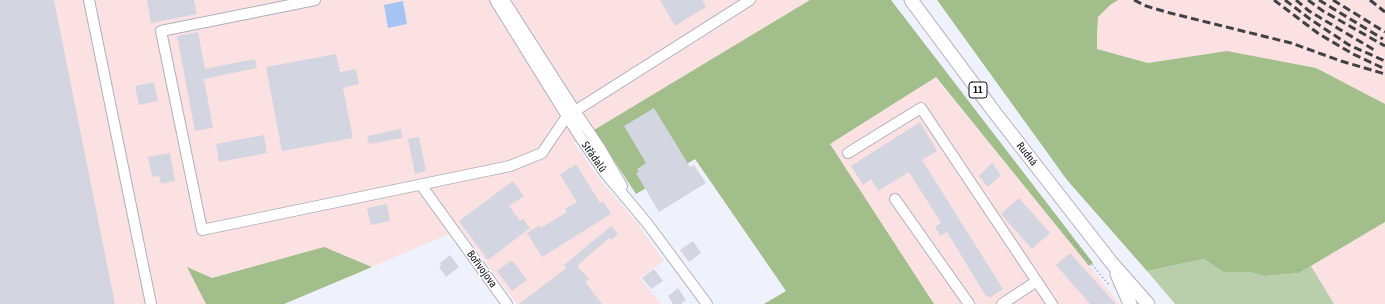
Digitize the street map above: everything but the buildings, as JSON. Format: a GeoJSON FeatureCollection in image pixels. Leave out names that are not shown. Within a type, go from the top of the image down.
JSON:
{"type":"FeatureCollection","features":[{"type":"Feature","properties":{"kind":"main road","name":"Rudná"},"geometry":{"type":"LineString","coordinates":[[911,0],[994,113],[1111,262],[1148,304]]}},
{"type":"Feature","properties":{"kind":"main road"},"geometry":{"type":"LineString","coordinates":[[1111,262],[1130,304]]}},
{"type":"Feature","properties":{"kind":"street"},"geometry":{"type":"LineString","coordinates":[[89,0],[151,304]]}},
{"type":"Feature","properties":{"kind":"street"},"geometry":{"type":"LineString","coordinates":[[316,0],[161,31],[202,230],[510,166],[542,153],[571,114],[750,0]]}},
{"type":"Feature","properties":{"kind":"street","name":"Střádalů"},"geometry":{"type":"LineString","coordinates":[[495,0],[571,114],[605,173],[636,210],[708,304]]}},
{"type":"Feature","properties":{"kind":"street"},"geometry":{"type":"LineString","coordinates":[[504,0],[571,114]]}},
{"type":"Feature","properties":{"kind":"street"},"geometry":{"type":"LineString","coordinates":[[848,153],[921,108],[1052,304]]}},
{"type":"Feature","properties":{"kind":"street","name":"Bořivojova"},"geometry":{"type":"LineString","coordinates":[[421,185],[506,304]]}},
{"type":"Feature","properties":{"kind":"street"},"geometry":{"type":"LineString","coordinates":[[895,199],[969,304]]}},
{"type":"Feature","properties":{"kind":"street"},"geometry":{"type":"LineString","coordinates":[[1002,304],[1036,281]]}},
{"type":"Feature","properties":{"kind":"path"},"geometry":{"type":"LineString","coordinates":[[1069,237],[1109,286]]}},
{"type":"Feature","properties":{"kind":"shaded area"},"geometry":{"type":"Polygon","coordinates":[[[0,0],[810,0],[574,143],[600,180],[635,220],[664,261],[640,278],[661,304],[517,304],[460,228],[447,235],[284,304],[0,304],[0,0]]]}},
{"type":"Feature","properties":{"kind":"shaded area"},"geometry":{"type":"Polygon","coordinates":[[[1049,0],[1385,0],[1385,104],[1316,68],[1227,51],[1148,63],[1097,49],[1049,0]]]}},
{"type":"Feature","properties":{"kind":"shaded area"},"geometry":{"type":"Polygon","coordinates":[[[935,77],[1120,304],[934,304],[830,144],[935,77]]]}},
{"type":"Feature","properties":{"kind":"shaded area"},"geometry":{"type":"Polygon","coordinates":[[[1385,222],[1385,304],[1334,304],[1311,266],[1385,222]]]}},
{"type":"Feature","properties":{"kind":"green space"},"geometry":{"type":"Polygon","coordinates":[[[810,0],[891,0],[1093,263],[1089,266],[936,77],[830,144],[934,304],[764,304],[786,291],[695,159],[636,194],[594,130],[810,0]]]}},
{"type":"Feature","properties":{"kind":"green space"},"geometry":{"type":"Polygon","coordinates":[[[937,0],[1118,0],[1110,5],[1098,17],[1097,49],[1148,63],[1227,51],[1316,68],[1385,104],[1385,222],[1299,273],[1265,276],[1248,272],[1223,272],[1204,259],[1147,271],[1067,180],[937,0]]]}},
{"type":"Feature","properties":{"kind":"green space"},"geometry":{"type":"Polygon","coordinates":[[[324,247],[372,267],[284,304],[206,304],[187,267],[212,278],[324,247]]]}},
{"type":"Feature","properties":{"kind":"green space"},"geometry":{"type":"Polygon","coordinates":[[[1204,259],[1223,272],[1248,272],[1265,276],[1299,273],[1311,266],[1334,304],[1175,304],[1147,271],[1204,259]]]}},
{"type":"Feature","properties":{"kind":"water"},"geometry":{"type":"Polygon","coordinates":[[[403,1],[407,24],[388,28],[384,5],[403,1]]]}},
{"type":"Feature","properties":{"kind":"railway"},"geometry":{"type":"LineString","coordinates":[[1134,0],[1146,6],[1170,13],[1291,43],[1341,61],[1385,74]]}},
{"type":"Feature","properties":{"kind":"railway"},"geometry":{"type":"LineString","coordinates":[[1274,0],[1319,34],[1353,54],[1385,69]]}},
{"type":"Feature","properties":{"kind":"railway"},"geometry":{"type":"LineString","coordinates":[[1285,0],[1349,45],[1385,61]]}},
{"type":"Feature","properties":{"kind":"railway"},"geometry":{"type":"LineString","coordinates":[[1296,0],[1309,11],[1376,51]]}},
{"type":"Feature","properties":{"kind":"railway"},"geometry":{"type":"LineString","coordinates":[[1308,0],[1323,11],[1385,46]]}},
{"type":"Feature","properties":{"kind":"railway"},"geometry":{"type":"LineString","coordinates":[[1319,0],[1383,39]]}},
{"type":"Feature","properties":{"kind":"railway"},"geometry":{"type":"LineString","coordinates":[[1333,0],[1385,32]]}},
{"type":"Feature","properties":{"kind":"railway"},"geometry":{"type":"LineString","coordinates":[[1370,0],[1385,12]]}}]}
